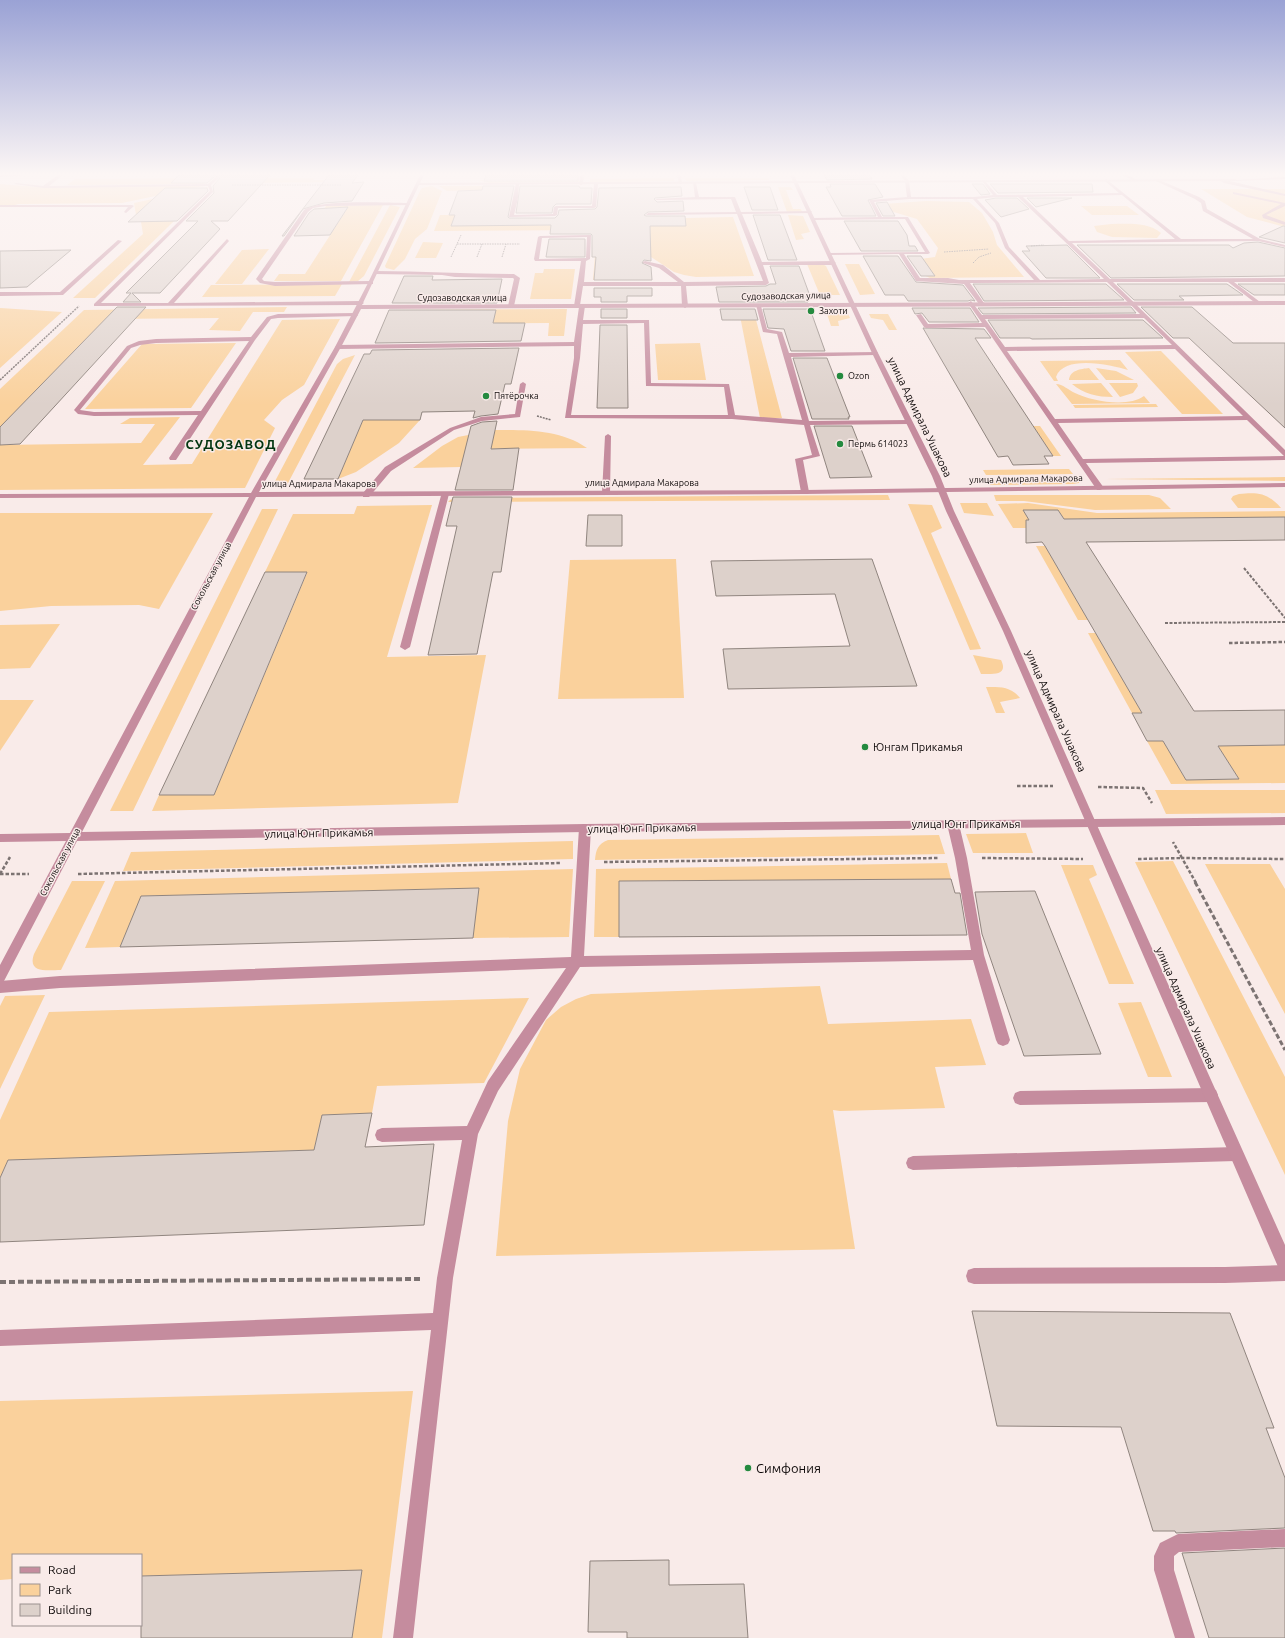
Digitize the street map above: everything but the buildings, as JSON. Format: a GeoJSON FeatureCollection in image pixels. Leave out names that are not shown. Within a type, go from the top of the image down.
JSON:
{"type":"FeatureCollection","features":[{"type":"Feature","properties":{"kind":"street"},"geometry":{"type":"LineString","coordinates":[[0,294],[61,294],[108,251]]}},
{"type":"Feature","properties":{"kind":"street","name":"Судозаводская улица"},"geometry":{"type":"LineString","coordinates":[[150,251],[96,305],[758,306],[971,303],[1285,303]]}},
{"type":"Feature","properties":{"kind":"street"},"geometry":{"type":"LineString","coordinates":[[170,304],[217,251]]}},
{"type":"Feature","properties":{"kind":"street"},"geometry":{"type":"LineString","coordinates":[[278,251],[259,278],[262,282],[274,284],[371,283]]}},
{"type":"Feature","properties":{"kind":"street","name":"Сокольская улица"},"geometry":{"type":"LineString","coordinates":[[0,977],[254,494],[338,347],[386,251]]}},
{"type":"Feature","properties":{"kind":"street"},"geometry":{"type":"LineString","coordinates":[[538,251],[536,260],[584,260],[588,259],[588,251]]}},
{"type":"Feature","properties":{"kind":"street"},"geometry":{"type":"LineString","coordinates":[[581,284],[766,283],[755,251]]}},
{"type":"Feature","properties":{"kind":"street","name":"улица Адмирала Ушакова"},"geometry":{"type":"LineString","coordinates":[[828,251],[875,353],[942,490],[950,511],[1007,631],[1285,1263]]}},
{"type":"Feature","properties":{"kind":"street"},"geometry":{"type":"LineString","coordinates":[[1011,251],[1039,282]]}},
{"type":"Feature","properties":{"kind":"street"},"geometry":{"type":"LineString","coordinates":[[1076,251],[1132,303],[1285,454]]}},
{"type":"Feature","properties":{"kind":"street"},"geometry":{"type":"LineString","coordinates":[[760,264],[901,253],[928,253]]}},
{"type":"Feature","properties":{"kind":"street"},"geometry":{"type":"LineString","coordinates":[[901,253],[918,280],[948,280],[966,282],[1285,280]]}},
{"type":"Feature","properties":{"kind":"street"},"geometry":{"type":"LineString","coordinates":[[584,260],[581,284],[577,358],[567,417],[732,417],[760,421],[807,423],[909,422]]}},
{"type":"Feature","properties":{"kind":"street"},"geometry":{"type":"LineString","coordinates":[[645,262],[655,263],[666,269],[683,284],[685,306]]}},
{"type":"Feature","properties":{"kind":"street"},"geometry":{"type":"LineString","coordinates":[[376,273],[442,273],[453,275],[514,276],[517,278],[511,306]]}},
{"type":"Feature","properties":{"kind":"street"},"geometry":{"type":"LineString","coordinates":[[1229,280],[1258,303]]}},
{"type":"Feature","properties":{"kind":"street"},"geometry":{"type":"LineString","coordinates":[[966,282],[981,303]]}},
{"type":"Feature","properties":{"kind":"street"},"geometry":{"type":"LineString","coordinates":[[971,303],[1100,488]]}},
{"type":"Feature","properties":{"kind":"street"},"geometry":{"type":"LineString","coordinates":[[758,306],[765,332],[779,332],[816,456],[799,459],[805,492]]}},
{"type":"Feature","properties":{"kind":"street"},"geometry":{"type":"LineString","coordinates":[[173,458],[253,339],[265,322],[271,317],[355,314]]}},
{"type":"Feature","properties":{"kind":"street"},"geometry":{"type":"LineString","coordinates":[[919,315],[926,326],[986,325]]}},
{"type":"Feature","properties":{"kind":"street"},"geometry":{"type":"LineString","coordinates":[[981,317],[1145,316]]}},
{"type":"Feature","properties":{"kind":"street"},"geometry":{"type":"LineString","coordinates":[[579,322],[647,321],[648,385],[727,385],[732,417]]}},
{"type":"Feature","properties":{"kind":"street"},"geometry":{"type":"LineString","coordinates":[[204,413],[94,414],[80,413],[77,410],[133,345],[146,341],[253,339]]}},
{"type":"Feature","properties":{"kind":"street"},"geometry":{"type":"LineString","coordinates":[[338,347],[577,344]]}},
{"type":"Feature","properties":{"kind":"street"},"geometry":{"type":"LineString","coordinates":[[1003,349],[1177,347]]}},
{"type":"Feature","properties":{"kind":"street"},"geometry":{"type":"LineString","coordinates":[[787,355],[875,353]]}},
{"type":"Feature","properties":{"kind":"street"},"geometry":{"type":"LineString","coordinates":[[366,495],[388,469],[452,429],[481,419],[518,416],[523,384]]}},
{"type":"Feature","properties":{"kind":"street"},"geometry":{"type":"LineString","coordinates":[[1053,421],[1249,418]]}},
{"type":"Feature","properties":{"kind":"street"},"geometry":{"type":"LineString","coordinates":[[606,493],[608,436]]}},
{"type":"Feature","properties":{"kind":"street"},"geometry":{"type":"LineString","coordinates":[[1081,461],[1285,458]]}},
{"type":"Feature","properties":{"kind":"street","name":"улица Адмирала Макарова"},"geometry":{"type":"LineString","coordinates":[[0,496],[805,492],[1285,485]]}},
{"type":"Feature","properties":{"kind":"street"},"geometry":{"type":"LineString","coordinates":[[405,647],[445,494]]}},
{"type":"Feature","properties":{"kind":"street","name":"улица Юнг Прикамья"},"geometry":{"type":"LineString","coordinates":[[0,838],[585,828],[1285,821]]}},
{"type":"Feature","properties":{"kind":"street"},"geometry":{"type":"LineString","coordinates":[[953,824],[962,858],[978,955],[1003,1040]]}},
{"type":"Feature","properties":{"kind":"street"},"geometry":{"type":"LineString","coordinates":[[403,1638],[445,1278],[471,1133],[493,1086],[577,962],[585,828]]}},
{"type":"Feature","properties":{"kind":"street"},"geometry":{"type":"LineString","coordinates":[[0,987],[60,982],[577,962],[978,955]]}},
{"type":"Feature","properties":{"kind":"street"},"geometry":{"type":"LineString","coordinates":[[1020,1098],[1211,1095]]}},
{"type":"Feature","properties":{"kind":"street"},"geometry":{"type":"LineString","coordinates":[[382,1135],[471,1133]]}},
{"type":"Feature","properties":{"kind":"street"},"geometry":{"type":"LineString","coordinates":[[913,1162],[1236,1154]]}},
{"type":"Feature","properties":{"kind":"street"},"geometry":{"type":"LineString","coordinates":[[974,1276],[1217,1275],[1285,1273]]}},
{"type":"Feature","properties":{"kind":"street"},"geometry":{"type":"LineString","coordinates":[[0,1338],[440,1321]]}},
{"type":"Feature","properties":{"kind":"street"},"geometry":{"type":"LineString","coordinates":[[1185,1638],[1164,1570],[1164,1552],[1168,1548],[1178,1543],[1285,1538]]}},
{"type":"Feature","properties":{"kind":"path"},"geometry":{"type":"LineString","coordinates":[[450,260],[454,251]]}},
{"type":"Feature","properties":{"kind":"path"},"geometry":{"type":"LineString","coordinates":[[476,260],[479,251]]}},
{"type":"Feature","properties":{"kind":"path"},"geometry":{"type":"LineString","coordinates":[[501,260],[504,251]]}},
{"type":"Feature","properties":{"kind":"path"},"geometry":{"type":"LineString","coordinates":[[928,253],[949,251]]}},
{"type":"Feature","properties":{"kind":"path"},"geometry":{"type":"LineString","coordinates":[[0,380],[83,302]]}},
{"type":"Feature","properties":{"kind":"path"},"geometry":{"type":"LineString","coordinates":[[1244,568],[1285,618]]}},
{"type":"Feature","properties":{"kind":"path"},"geometry":{"type":"LineString","coordinates":[[1165,624],[1285,622]]}},
{"type":"Feature","properties":{"kind":"path"},"geometry":{"type":"LineString","coordinates":[[1229,643],[1285,642]]}},
{"type":"Feature","properties":{"kind":"path"},"geometry":{"type":"LineString","coordinates":[[1017,786],[1056,786]]}},
{"type":"Feature","properties":{"kind":"path"},"geometry":{"type":"LineString","coordinates":[[1098,787],[1143,788]]}},
{"type":"Feature","properties":{"kind":"path"},"geometry":{"type":"LineString","coordinates":[[0,874],[53,875],[583,863],[962,858],[1083,859]]}},
{"type":"Feature","properties":{"kind":"path"},"geometry":{"type":"LineString","coordinates":[[1285,859],[1182,858],[1285,1050]]}},
{"type":"Feature","properties":{"kind":"path"},"geometry":{"type":"LineString","coordinates":[[0,1282],[445,1278]]}},
{"type":"Feature","properties":{"kind":"green space"},"geometry":{"type":"Polygon","coordinates":[[[124,251],[143,251],[95,298],[73,298],[124,251]]]}},
{"type":"Feature","properties":{"kind":"green space"},"geometry":{"type":"Polygon","coordinates":[[[241,251],[267,251],[242,284],[215,284],[241,251]]]}},
{"type":"Feature","properties":{"kind":"green space"},"geometry":{"type":"Polygon","coordinates":[[[320,251],[357,251],[341,281],[274,281],[279,274],[305,274],[320,251]]]}},
{"type":"Feature","properties":{"kind":"green space"},"geometry":{"type":"Polygon","coordinates":[[[365,251],[377,251],[364,276],[358,281],[349,282],[365,251]]]}},
{"type":"Feature","properties":{"kind":"green space"},"geometry":{"type":"Polygon","coordinates":[[[392,251],[409,251],[405,259],[394,270],[386,268],[385,266],[392,251]]]}},
{"type":"Feature","properties":{"kind":"green space"},"geometry":{"type":"Polygon","coordinates":[[[418,251],[439,251],[436,258],[415,258],[418,251]]]}},
{"type":"Feature","properties":{"kind":"green space"},"geometry":{"type":"Polygon","coordinates":[[[595,251],[631,251],[650,279],[593,280],[595,251]]]}},
{"type":"Feature","properties":{"kind":"green space"},"geometry":{"type":"Polygon","coordinates":[[[641,251],[745,251],[754,276],[696,277],[684,275],[674,272],[641,251]]]}},
{"type":"Feature","properties":{"kind":"green space"},"geometry":{"type":"Polygon","coordinates":[[[937,251],[1002,251],[1024,277],[930,278],[921,274],[913,260],[935,257],[937,251]]]}},
{"type":"Feature","properties":{"kind":"green space"},"geometry":{"type":"Polygon","coordinates":[[[807,264],[822,264],[826,266],[840,295],[820,295],[807,264]]]}},
{"type":"Feature","properties":{"kind":"green space"},"geometry":{"type":"Polygon","coordinates":[[[845,264],[859,264],[875,294],[860,295],[845,264]]]}},
{"type":"Feature","properties":{"kind":"green space"},"geometry":{"type":"Polygon","coordinates":[[[544,269],[575,269],[571,299],[530,299],[535,273],[543,273],[544,269]]]}},
{"type":"Feature","properties":{"kind":"green space"},"geometry":{"type":"Polygon","coordinates":[[[342,284],[335,296],[202,297],[211,285],[342,284]]]}},
{"type":"Feature","properties":{"kind":"green space"},"geometry":{"type":"Polygon","coordinates":[[[287,307],[284,312],[253,312],[240,331],[209,330],[219,318],[106,319],[0,427],[0,389],[84,310],[287,307]]]}},
{"type":"Feature","properties":{"kind":"green space"},"geometry":{"type":"Polygon","coordinates":[[[0,308],[62,312],[0,368],[0,308]]]}},
{"type":"Feature","properties":{"kind":"green space"},"geometry":{"type":"Polygon","coordinates":[[[567,309],[564,336],[548,336],[549,323],[383,324],[390,310],[567,309]]]}},
{"type":"Feature","properties":{"kind":"green space"},"geometry":{"type":"Polygon","coordinates":[[[827,314],[848,314],[850,318],[838,321],[839,326],[831,326],[827,314]]]}},
{"type":"Feature","properties":{"kind":"green space"},"geometry":{"type":"Polygon","coordinates":[[[869,314],[888,314],[897,330],[889,330],[883,320],[871,318],[869,314]]]}},
{"type":"Feature","properties":{"kind":"green space"},"geometry":{"type":"Polygon","coordinates":[[[740,316],[755,316],[782,418],[760,418],[740,316]]]}},
{"type":"Feature","properties":{"kind":"green space"},"geometry":{"type":"Polygon","coordinates":[[[340,319],[304,385],[282,400],[264,420],[275,428],[245,488],[0,490],[0,445],[141,443],[155,424],[120,424],[130,418],[180,417],[143,465],[192,464],[282,320],[340,319]]]}},
{"type":"Feature","properties":{"kind":"green space"},"geometry":{"type":"Polygon","coordinates":[[[236,343],[191,408],[85,409],[142,344],[236,343]]]}},
{"type":"Feature","properties":{"kind":"green space"},"geometry":{"type":"Polygon","coordinates":[[[700,343],[706,380],[658,380],[655,344],[700,343]]]}},
{"type":"Feature","properties":{"kind":"green space"},"geometry":{"type":"Polygon","coordinates":[[[1161,351],[1223,414],[1182,414],[1125,352],[1161,351]]]}},
{"type":"Feature","properties":{"kind":"green space"},"geometry":{"type":"Polygon","coordinates":[[[391,354],[396,420],[420,420],[399,443],[356,472],[338,479],[391,354]]]}},
{"type":"Feature","properties":{"kind":"green space"},"geometry":{"type":"Polygon","coordinates":[[[355,355],[287,485],[273,485],[337,364],[343,359],[355,355]]]}},
{"type":"Feature","properties":{"kind":"green space"},"geometry":{"type":"Polygon","coordinates":[[[1120,360],[1128,370],[1100,364],[1078,363],[1061,370],[1056,377],[1058,381],[1054,381],[1040,361],[1120,360]]]}},
{"type":"Feature","properties":{"kind":"green space"},"geometry":{"type":"Polygon","coordinates":[[[1089,368],[1099,380],[1069,380],[1071,374],[1074,372],[1089,368]]]}},
{"type":"Feature","properties":{"kind":"green space"},"geometry":{"type":"Polygon","coordinates":[[[1096,368],[1116,371],[1134,380],[1106,380],[1096,368]]]}},
{"type":"Feature","properties":{"kind":"green space"},"geometry":{"type":"Polygon","coordinates":[[[1101,383],[1113,397],[1091,394],[1072,384],[1101,383]]]}},
{"type":"Feature","properties":{"kind":"green space"},"geometry":{"type":"Polygon","coordinates":[[[1109,383],[1137,383],[1138,386],[1133,393],[1120,397],[1109,383]]]}},
{"type":"Feature","properties":{"kind":"green space"},"geometry":{"type":"Polygon","coordinates":[[[1056,384],[1090,399],[1110,402],[1129,402],[1144,396],[1150,403],[1072,404],[1056,384]]]}},
{"type":"Feature","properties":{"kind":"green space"},"geometry":{"type":"Polygon","coordinates":[[[1156,404],[1158,407],[1075,408],[1073,405],[1156,404]]]}},
{"type":"Feature","properties":{"kind":"green space"},"geometry":{"type":"Polygon","coordinates":[[[1033,426],[1040,426],[1061,456],[1053,456],[1033,426]]]}},
{"type":"Feature","properties":{"kind":"green space"},"geometry":{"type":"Polygon","coordinates":[[[494,430],[518,430],[554,434],[577,442],[587,448],[466,449],[461,467],[413,468],[442,446],[458,437],[494,430]]]}},
{"type":"Feature","properties":{"kind":"green space"},"geometry":{"type":"Polygon","coordinates":[[[1069,469],[1073,474],[986,475],[983,470],[1069,469]]]}},
{"type":"Feature","properties":{"kind":"green space"},"geometry":{"type":"Polygon","coordinates":[[[1285,477],[1285,481],[1105,479],[1285,477]]]}},
{"type":"Feature","properties":{"kind":"green space"},"geometry":{"type":"Polygon","coordinates":[[[1080,479],[1079,483],[1073,484],[988,485],[986,482],[1080,479]]]}},
{"type":"Feature","properties":{"kind":"green space"},"geometry":{"type":"Polygon","coordinates":[[[1252,493],[1267,496],[1281,508],[1238,508],[1231,499],[1233,496],[1252,493]]]}},
{"type":"Feature","properties":{"kind":"green space"},"geometry":{"type":"Polygon","coordinates":[[[888,495],[890,500],[448,502],[455,498],[888,495]]]}},
{"type":"Feature","properties":{"kind":"green space"},"geometry":{"type":"Polygon","coordinates":[[[994,495],[1149,495],[1160,498],[1171,509],[1095,510],[1024,501],[996,501],[994,495]]]}},
{"type":"Feature","properties":{"kind":"green space"},"geometry":{"type":"Polygon","coordinates":[[[960,503],[987,503],[994,516],[964,513],[960,503]]]}},
{"type":"Feature","properties":{"kind":"green space"},"geometry":{"type":"Polygon","coordinates":[[[1028,503],[1097,513],[1285,511],[1285,522],[1280,517],[1064,519],[1058,510],[1024,510],[1034,528],[1013,528],[998,504],[1028,503]]]}},
{"type":"Feature","properties":{"kind":"green space"},"geometry":{"type":"Polygon","coordinates":[[[908,504],[932,505],[942,528],[931,533],[981,649],[970,650],[908,504]]]}},
{"type":"Feature","properties":{"kind":"green space"},"geometry":{"type":"Polygon","coordinates":[[[432,505],[387,657],[486,655],[458,803],[152,811],[159,795],[214,795],[307,573],[265,572],[293,514],[354,514],[357,506],[432,505]]]}},
{"type":"Feature","properties":{"kind":"green space"},"geometry":{"type":"Polygon","coordinates":[[[262,509],[278,509],[133,811],[110,811],[262,509]]]}},
{"type":"Feature","properties":{"kind":"green space"},"geometry":{"type":"Polygon","coordinates":[[[0,513],[213,513],[159,609],[139,605],[51,606],[0,611],[0,513]]]}},
{"type":"Feature","properties":{"kind":"green space"},"geometry":{"type":"Polygon","coordinates":[[[1036,546],[1045,546],[1088,620],[1078,620],[1036,546]]]}},
{"type":"Feature","properties":{"kind":"green space"},"geometry":{"type":"Polygon","coordinates":[[[676,559],[684,698],[558,699],[570,560],[676,559]]]}},
{"type":"Feature","properties":{"kind":"green space"},"geometry":{"type":"Polygon","coordinates":[[[60,624],[30,668],[0,669],[0,625],[60,624]]]}},
{"type":"Feature","properties":{"kind":"green space"},"geometry":{"type":"Polygon","coordinates":[[[1088,633],[1096,633],[1142,713],[1132,713],[1088,633]]]}},
{"type":"Feature","properties":{"kind":"green space"},"geometry":{"type":"Polygon","coordinates":[[[973,655],[1001,660],[1003,669],[998,673],[981,674],[973,655]]]}},
{"type":"Feature","properties":{"kind":"green space"},"geometry":{"type":"Polygon","coordinates":[[[986,687],[1000,687],[1009,689],[1020,698],[1000,702],[1005,713],[996,713],[986,687]]]}},
{"type":"Feature","properties":{"kind":"green space"},"geometry":{"type":"Polygon","coordinates":[[[0,700],[34,700],[0,751],[0,700]]]}},
{"type":"Feature","properties":{"kind":"green space"},"geometry":{"type":"Polygon","coordinates":[[[1147,741],[1163,741],[1186,780],[1239,779],[1218,746],[1285,745],[1285,783],[1171,784],[1147,741]]]}},
{"type":"Feature","properties":{"kind":"green space"},"geometry":{"type":"Polygon","coordinates":[[[1155,790],[1285,790],[1285,813],[1166,814],[1155,790]]]}},
{"type":"Feature","properties":{"kind":"green space"},"geometry":{"type":"Polygon","coordinates":[[[1026,833],[1033,853],[973,853],[966,834],[1026,833]]]}},
{"type":"Feature","properties":{"kind":"green space"},"geometry":{"type":"Polygon","coordinates":[[[939,835],[945,854],[595,860],[598,847],[608,840],[939,835]]]}},
{"type":"Feature","properties":{"kind":"green space"},"geometry":{"type":"Polygon","coordinates":[[[573,841],[573,859],[123,871],[131,852],[573,841]]]}},
{"type":"Feature","properties":{"kind":"green space"},"geometry":{"type":"Polygon","coordinates":[[[1173,861],[1285,1077],[1285,1175],[1135,862],[1173,861]]]}},
{"type":"Feature","properties":{"kind":"green space"},"geometry":{"type":"Polygon","coordinates":[[[947,863],[951,879],[619,881],[619,937],[594,937],[596,869],[947,863]]]}},
{"type":"Feature","properties":{"kind":"green space"},"geometry":{"type":"Polygon","coordinates":[[[1205,864],[1270,864],[1285,889],[1285,1014],[1205,864]]]}},
{"type":"Feature","properties":{"kind":"green space"},"geometry":{"type":"Polygon","coordinates":[[[1061,865],[1093,865],[1097,875],[1089,879],[1134,984],[1109,984],[1061,865]]]}},
{"type":"Feature","properties":{"kind":"green space"},"geometry":{"type":"Polygon","coordinates":[[[573,869],[569,937],[473,938],[478,888],[142,896],[120,947],[85,948],[115,881],[573,869]]]}},
{"type":"Feature","properties":{"kind":"green space"},"geometry":{"type":"Polygon","coordinates":[[[72,881],[105,881],[61,970],[40,970],[33,965],[34,954],[72,881]]]}},
{"type":"Feature","properties":{"kind":"green space"},"geometry":{"type":"Polygon","coordinates":[[[820,986],[828,1024],[971,1019],[986,1065],[935,1067],[945,1108],[833,1110],[855,1249],[496,1256],[508,1121],[520,1069],[546,1020],[561,1007],[576,999],[591,994],[820,986]]]}},
{"type":"Feature","properties":{"kind":"green space"},"geometry":{"type":"Polygon","coordinates":[[[45,995],[0,1089],[0,1006],[5,996],[45,995]]]}},
{"type":"Feature","properties":{"kind":"green space"},"geometry":{"type":"Polygon","coordinates":[[[529,998],[484,1083],[377,1086],[372,1113],[322,1115],[314,1150],[8,1160],[0,1178],[0,1120],[49,1012],[529,998]]]}},
{"type":"Feature","properties":{"kind":"green space"},"geometry":{"type":"Polygon","coordinates":[[[1141,1002],[1172,1077],[1148,1077],[1118,1003],[1141,1002]]]}},
{"type":"Feature","properties":{"kind":"green space"},"geometry":{"type":"Polygon","coordinates":[[[413,1391],[382,1638],[352,1638],[362,1571],[142,1576],[142,1554],[12,1554],[12,1579],[0,1580],[0,1401],[413,1391]]]}},
{"type":"Feature","properties":{"kind":"place","name":"Захоти"},"geometry":{"type":"Point","coordinates":[811,311]}},
{"type":"Feature","properties":{"kind":"place","name":"Ozon"},"geometry":{"type":"Point","coordinates":[840,376]}},
{"type":"Feature","properties":{"kind":"place","name":"Пятёрочка"},"geometry":{"type":"Point","coordinates":[486,396]}},
{"type":"Feature","properties":{"kind":"place","name":"Пермь 614023"},"geometry":{"type":"Point","coordinates":[840,444]}},
{"type":"Feature","properties":{"kind":"place","name":"Юнгам Прикамья"},"geometry":{"type":"Point","coordinates":[865,747]}},
{"type":"Feature","properties":{"kind":"place","name":"Симфония"},"geometry":{"type":"Point","coordinates":[748,1468]}},
{"type":"Feature","properties":{"kind":"district","name":"СУДОЗАВОД"},"geometry":{"type":"Point","coordinates":[231,444]}}]}
